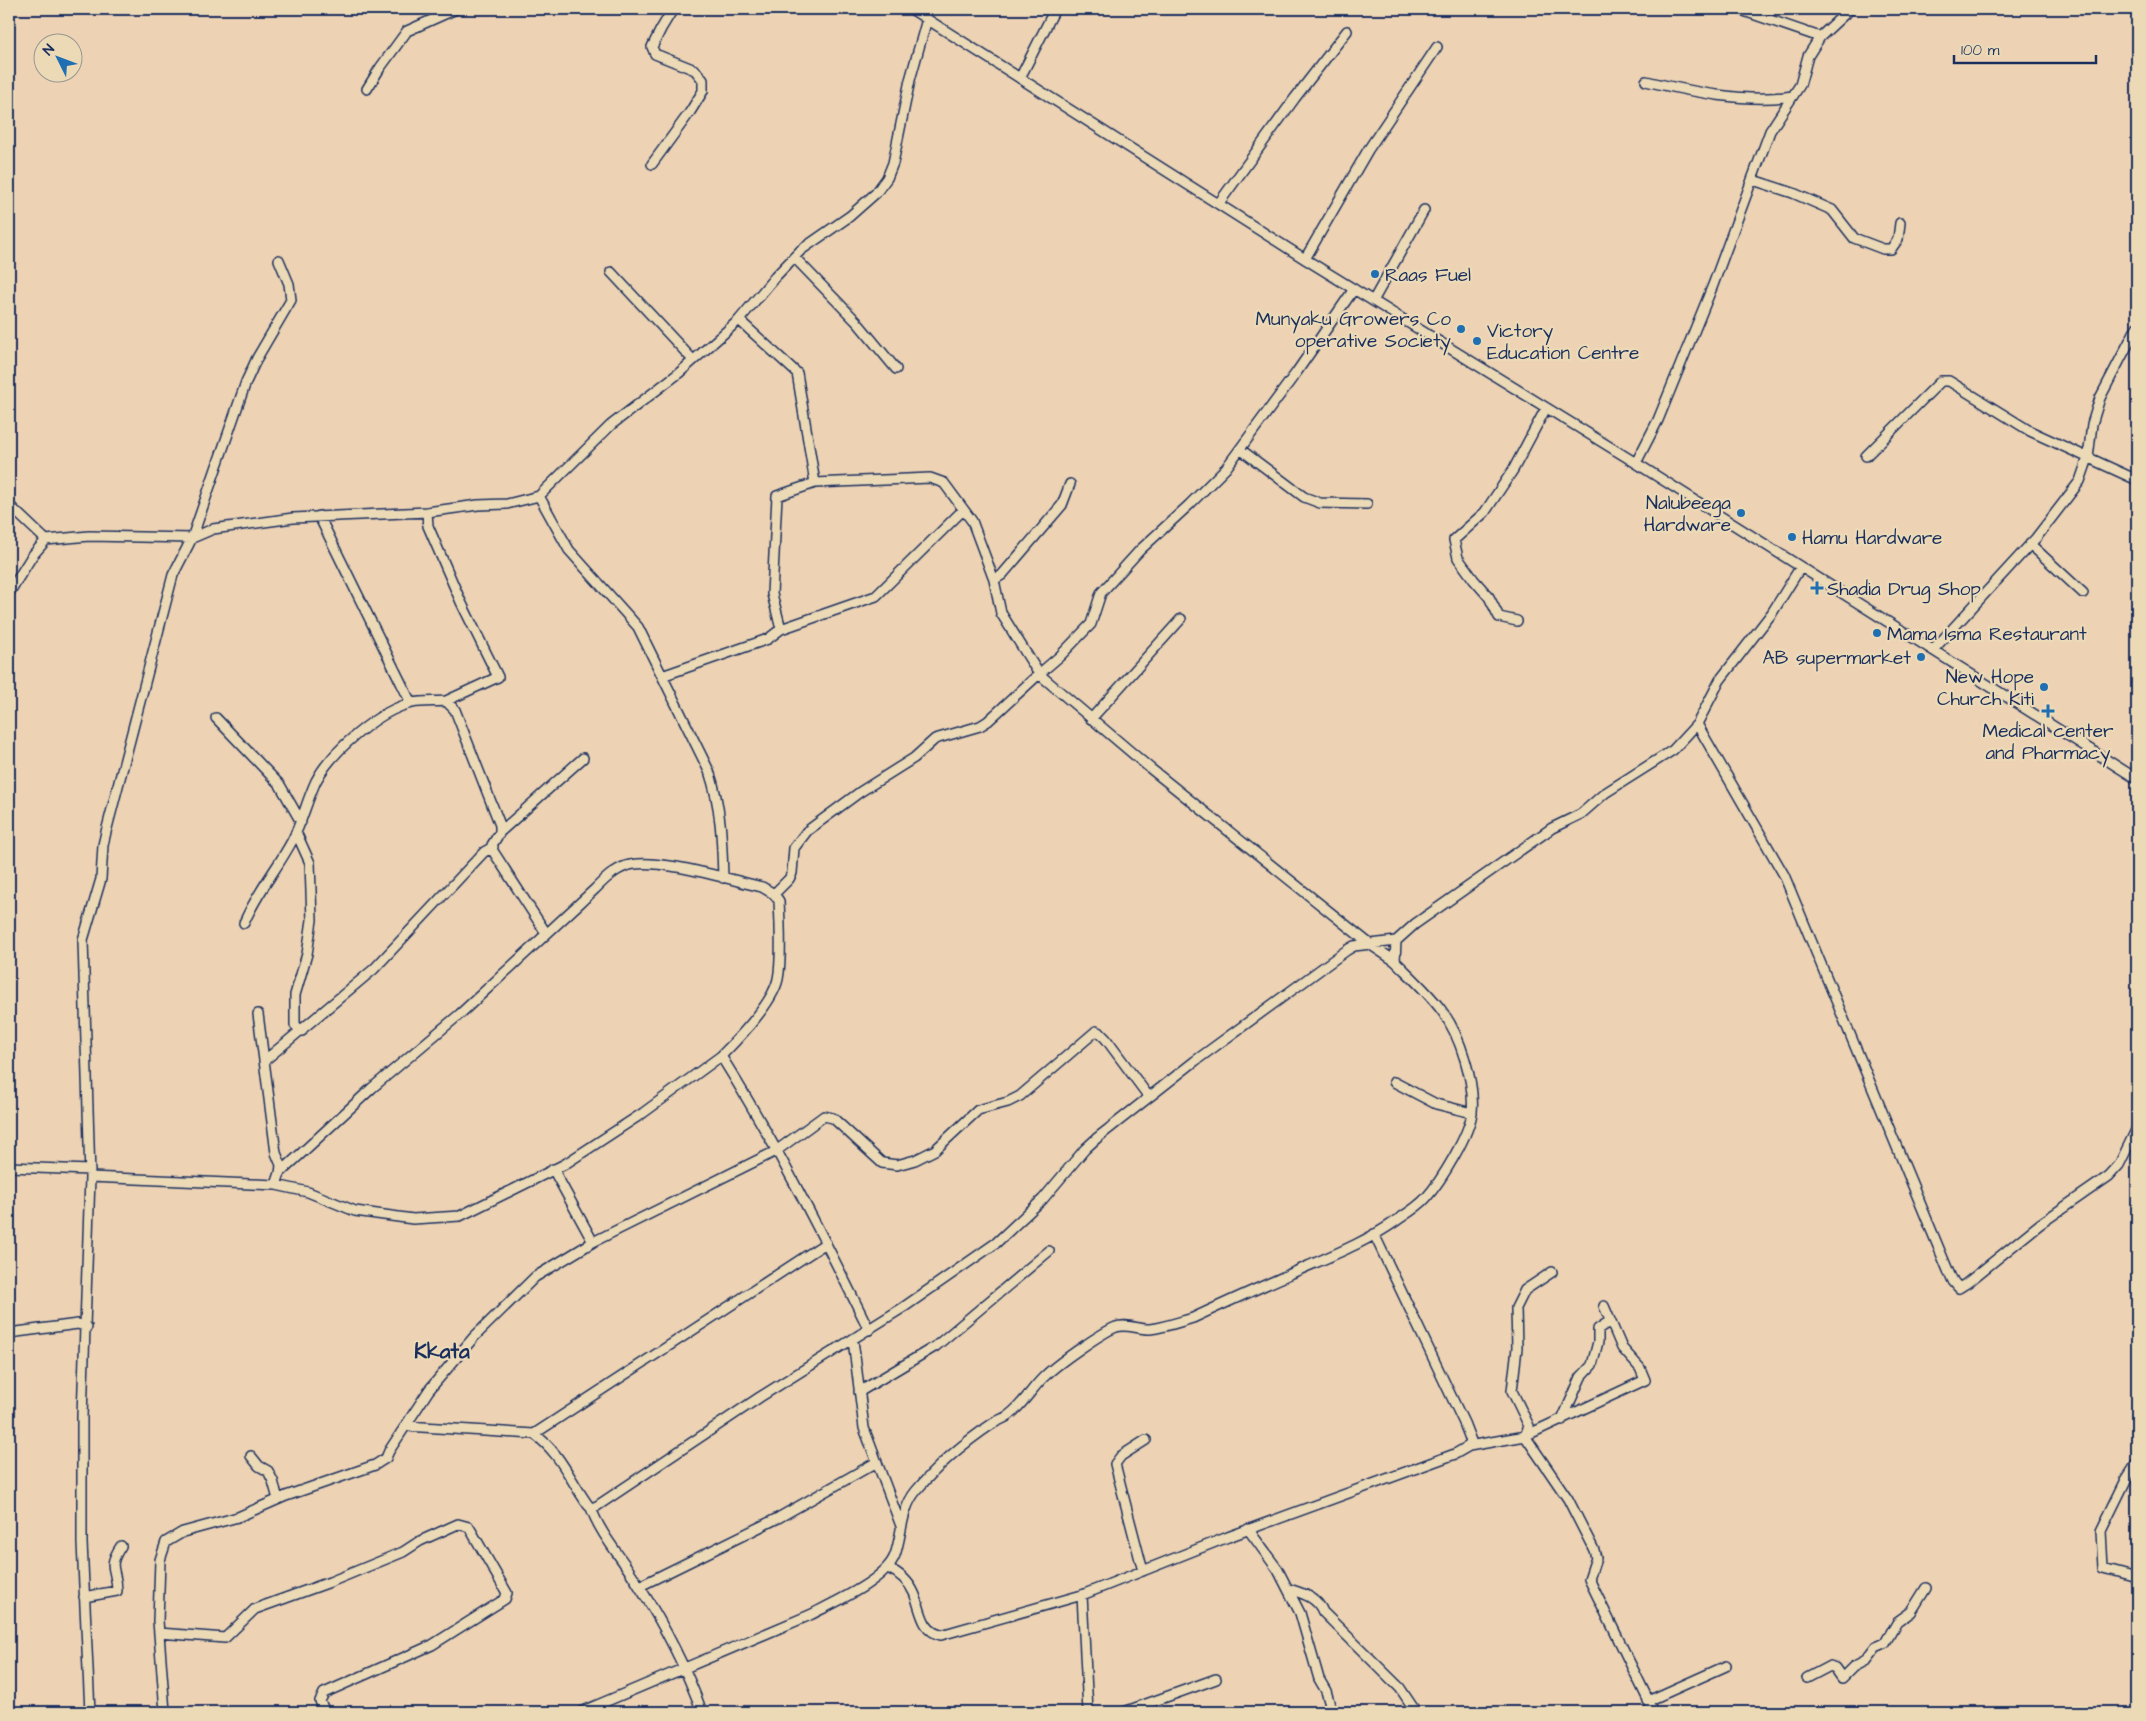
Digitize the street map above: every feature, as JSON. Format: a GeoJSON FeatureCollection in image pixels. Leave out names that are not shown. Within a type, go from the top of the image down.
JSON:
{"type":"FeatureCollection","features":[{"type":"Feature","properties":{"kind":"street"},"geometry":{"type":"LineString","coordinates":[[367,89],[407,31],[456,9]]}},
{"type":"Feature","properties":{"kind":"street"},"geometry":{"type":"LineString","coordinates":[[652,164],[703,91],[703,80],[695,70],[655,54],[652,47],[673,9]]}},
{"type":"Feature","properties":{"kind":"street"},"geometry":{"type":"LineString","coordinates":[[911,9],[1305,259],[1636,463],[2137,779]]}},
{"type":"Feature","properties":{"kind":"street"},"geometry":{"type":"LineString","coordinates":[[1020,78],[1055,9]]}},
{"type":"Feature","properties":{"kind":"street"},"geometry":{"type":"LineString","coordinates":[[1738,9],[1820,37]]}},
{"type":"Feature","properties":{"kind":"street"},"geometry":{"type":"LineString","coordinates":[[1636,463],[1658,420],[1714,284],[1770,131],[1800,85],[1808,56],[1820,37],[1850,9]]}},
{"type":"Feature","properties":{"kind":"street"},"geometry":{"type":"LineString","coordinates":[[9,593],[32,556],[46,540],[89,536],[192,538],[213,529],[293,518],[427,512],[478,505],[508,504],[539,496],[611,424],[693,360],[739,320],[794,257],[817,237],[863,206],[876,193],[887,178],[893,163],[910,80],[927,19]]}},
{"type":"Feature","properties":{"kind":"street"},"geometry":{"type":"LineString","coordinates":[[1219,203],[1294,98],[1347,31]]}},
{"type":"Feature","properties":{"kind":"street"},"geometry":{"type":"LineString","coordinates":[[1305,259],[1368,150],[1437,47]]}},
{"type":"Feature","properties":{"kind":"street"},"geometry":{"type":"LineString","coordinates":[[1646,81],[1682,90],[1758,99],[1793,96]]}},
{"type":"Feature","properties":{"kind":"street"},"geometry":{"type":"LineString","coordinates":[[1753,180],[1793,193],[1832,210],[1854,238],[1883,249],[1891,250],[1898,239],[1900,223]]}},
{"type":"Feature","properties":{"kind":"street"},"geometry":{"type":"LineString","coordinates":[[1373,301],[1424,210]]}},
{"type":"Feature","properties":{"kind":"street"},"geometry":{"type":"LineString","coordinates":[[794,257],[857,322],[896,369]]}},
{"type":"Feature","properties":{"kind":"street"},"geometry":{"type":"LineString","coordinates":[[90,1712],[82,1543],[82,1416],[90,1174],[88,1042],[83,940],[101,879],[103,846],[106,832],[172,575],[192,538],[246,382],[257,358],[291,300],[290,284],[279,260]]}},
{"type":"Feature","properties":{"kind":"street"},"geometry":{"type":"LineString","coordinates":[[611,272],[693,360]]}},
{"type":"Feature","properties":{"kind":"street"},"geometry":{"type":"LineString","coordinates":[[774,894],[789,879],[792,873],[794,848],[807,831],[860,792],[914,758],[929,742],[980,726],[988,721],[1060,656],[1090,624],[1101,593],[1140,550],[1190,505],[1226,468],[1296,373],[1354,289]]}},
{"type":"Feature","properties":{"kind":"street"},"geometry":{"type":"LineString","coordinates":[[739,320],[798,373],[815,483]]}},
{"type":"Feature","properties":{"kind":"street"},"geometry":{"type":"LineString","coordinates":[[1934,650],[2030,544],[2080,481],[2088,458],[2092,424],[2100,398],[2137,327]]}},
{"type":"Feature","properties":{"kind":"street"},"geometry":{"type":"LineString","coordinates":[[1866,456],[1941,381],[1949,381],[2030,431],[2137,480]]}},
{"type":"Feature","properties":{"kind":"street"},"geometry":{"type":"LineString","coordinates":[[1516,622],[1499,616],[1489,597],[1458,558],[1454,540],[1484,512],[1513,470],[1546,408]]}},
{"type":"Feature","properties":{"kind":"street"},"geometry":{"type":"LineString","coordinates":[[1240,449],[1304,497],[1320,503],[1367,504]]}},
{"type":"Feature","properties":{"kind":"street"},"geometry":{"type":"LineString","coordinates":[[581,1712],[685,1669],[846,1597],[888,1568],[895,1556],[901,1526],[909,1502],[923,1483],[960,1448],[992,1424],[1008,1416],[1021,1405],[1048,1373],[1101,1334],[1118,1326],[1147,1329],[1168,1326],[1194,1318],[1343,1251],[1395,1222],[1425,1198],[1445,1172],[1464,1137],[1472,1113],[1472,1093],[1468,1072],[1453,1030],[1443,1012],[1426,991],[1395,961],[1371,946],[1151,769],[1039,674],[1001,613],[994,580],[972,521],[944,483],[930,478],[815,483],[777,496],[772,594],[781,629]]}},
{"type":"Feature","properties":{"kind":"street"},"geometry":{"type":"LineString","coordinates":[[994,580],[1002,575],[1016,560],[1031,538],[1062,505],[1070,484]]}},
{"type":"Feature","properties":{"kind":"street"},"geometry":{"type":"LineString","coordinates":[[539,496],[569,550],[638,627],[709,771],[716,791],[721,820],[724,878]]}},
{"type":"Feature","properties":{"kind":"street"},"geometry":{"type":"LineString","coordinates":[[9,505],[46,540]]}},
{"type":"Feature","properties":{"kind":"street"},"geometry":{"type":"LineString","coordinates":[[662,676],[768,639],[781,629],[876,596],[963,510]]}},
{"type":"Feature","properties":{"kind":"street"},"geometry":{"type":"LineString","coordinates":[[244,923],[296,832],[317,780],[330,760],[347,742],[382,718],[411,704],[446,701],[498,677],[461,602],[431,534],[428,526],[427,512]]}},
{"type":"Feature","properties":{"kind":"street"},"geometry":{"type":"LineString","coordinates":[[319,516],[411,704]]}},
{"type":"Feature","properties":{"kind":"street"},"geometry":{"type":"LineString","coordinates":[[2030,544],[2083,593]]}},
{"type":"Feature","properties":{"kind":"street"},"geometry":{"type":"LineString","coordinates":[[591,1508],[597,1506],[760,1397],[869,1330],[996,1243],[1043,1199],[1085,1149],[1149,1097],[1346,950],[1354,946],[1371,946],[1396,941],[1415,924],[1552,828],[1581,814],[1605,793],[1673,750],[1697,724],[1720,680],[1772,613],[1800,568]]}},
{"type":"Feature","properties":{"kind":"street"},"geometry":{"type":"LineString","coordinates":[[1091,719],[1181,618]]}},
{"type":"Feature","properties":{"kind":"street"},"geometry":{"type":"LineString","coordinates":[[446,701],[455,710],[500,825],[500,832]]}},
{"type":"Feature","properties":{"kind":"street"},"geometry":{"type":"LineString","coordinates":[[216,718],[280,785],[301,822]]}},
{"type":"Feature","properties":{"kind":"street"},"geometry":{"type":"LineString","coordinates":[[1697,724],[1784,875],[1948,1270],[1959,1288],[2040,1224],[2109,1176],[2119,1165],[2137,1128]]}},
{"type":"Feature","properties":{"kind":"street"},"geometry":{"type":"LineString","coordinates":[[264,1061],[374,969],[484,852],[493,847],[496,836],[583,758]]}},
{"type":"Feature","properties":{"kind":"street"},"geometry":{"type":"LineString","coordinates":[[296,832],[310,863],[312,920],[307,954],[295,995],[295,1025],[302,1031]]}},
{"type":"Feature","properties":{"kind":"street"},"geometry":{"type":"LineString","coordinates":[[493,847],[546,933]]}},
{"type":"Feature","properties":{"kind":"street"},"geometry":{"type":"LineString","coordinates":[[9,1167],[90,1174],[276,1185],[308,1192],[355,1211],[413,1219],[439,1219],[460,1216],[565,1164],[644,1113],[721,1056],[756,1016],[773,992],[778,980],[780,901],[774,894],[762,887],[681,868],[646,864],[625,866],[606,878],[460,1014],[372,1088],[280,1174]]}},
{"type":"Feature","properties":{"kind":"street"},"geometry":{"type":"LineString","coordinates":[[1395,961],[1396,941]]}},
{"type":"Feature","properties":{"kind":"street"},"geometry":{"type":"LineString","coordinates":[[258,1014],[276,1154],[281,1165],[276,1185]]}},
{"type":"Feature","properties":{"kind":"street"},"geometry":{"type":"LineString","coordinates":[[165,1712],[159,1633],[160,1560],[166,1542],[183,1532],[238,1517],[278,1499],[375,1465],[386,1458],[429,1390],[474,1337],[536,1276],[551,1266],[593,1242],[776,1151],[818,1118],[829,1116],[882,1163],[897,1165],[915,1160],[934,1150],[978,1110],[1008,1102],[1020,1096],[1096,1032],[1106,1039],[1149,1097]]}},
{"type":"Feature","properties":{"kind":"street"},"geometry":{"type":"LineString","coordinates":[[721,1056],[748,1099],[826,1243],[869,1330]]}},
{"type":"Feature","properties":{"kind":"street"},"geometry":{"type":"LineString","coordinates":[[1394,1082],[1436,1104],[1472,1113]]}},
{"type":"Feature","properties":{"kind":"street"},"geometry":{"type":"LineString","coordinates":[[553,1170],[593,1242]]}},
{"type":"Feature","properties":{"kind":"street"},"geometry":{"type":"LineString","coordinates":[[1374,1234],[1464,1423],[1471,1441],[1469,1446]]}},
{"type":"Feature","properties":{"kind":"street"},"geometry":{"type":"LineString","coordinates":[[534,1434],[826,1243]]}},
{"type":"Feature","properties":{"kind":"street"},"geometry":{"type":"LineString","coordinates":[[859,1392],[936,1346],[1048,1252]]}},
{"type":"Feature","properties":{"kind":"street"},"geometry":{"type":"LineString","coordinates":[[1525,1436],[1529,1426],[1512,1391],[1517,1348],[1516,1308],[1525,1290],[1552,1272]]}},
{"type":"Feature","properties":{"kind":"street"},"geometry":{"type":"LineString","coordinates":[[888,1568],[900,1575],[914,1592],[928,1628],[934,1634],[941,1635],[1082,1595],[1248,1529],[1455,1454],[1469,1446],[1525,1436],[1562,1420],[1607,1396],[1645,1380],[1640,1368],[1622,1348],[1604,1306]]}},
{"type":"Feature","properties":{"kind":"street"},"geometry":{"type":"LineString","coordinates":[[1562,1420],[1581,1377],[1592,1364],[1598,1342],[1598,1329],[1610,1321]]}},
{"type":"Feature","properties":{"kind":"street"},"geometry":{"type":"LineString","coordinates":[[9,1333],[78,1324],[86,1327]]}},
{"type":"Feature","properties":{"kind":"street"},"geometry":{"type":"LineString","coordinates":[[853,1340],[864,1428],[901,1526]]}},
{"type":"Feature","properties":{"kind":"street"},"geometry":{"type":"LineString","coordinates":[[406,1426],[534,1434],[546,1442],[559,1458],[577,1491],[591,1508],[597,1522],[640,1586],[685,1669],[702,1712]]}},
{"type":"Feature","properties":{"kind":"street"},"geometry":{"type":"LineString","coordinates":[[1525,1436],[1568,1499],[1594,1550],[1596,1558],[1589,1580],[1606,1618],[1631,1662],[1654,1712]]}},
{"type":"Feature","properties":{"kind":"street"},"geometry":{"type":"LineString","coordinates":[[1142,1571],[1115,1464],[1121,1456],[1146,1440]]}},
{"type":"Feature","properties":{"kind":"street"},"geometry":{"type":"LineString","coordinates":[[251,1456],[259,1466],[268,1472],[273,1480],[278,1499]]}},
{"type":"Feature","properties":{"kind":"street"},"geometry":{"type":"LineString","coordinates":[[640,1586],[778,1518],[877,1462]]}},
{"type":"Feature","properties":{"kind":"street"},"geometry":{"type":"LineString","coordinates":[[2137,1463],[2126,1480],[2101,1531],[2102,1568],[2137,1577]]}},
{"type":"Feature","properties":{"kind":"street"},"geometry":{"type":"LineString","coordinates":[[159,1633],[226,1638],[255,1609],[330,1582],[403,1552],[420,1541],[458,1524],[469,1527],[507,1593],[505,1599],[432,1645],[324,1693],[320,1701],[325,1712]]}},
{"type":"Feature","properties":{"kind":"street"},"geometry":{"type":"LineString","coordinates":[[1248,1529],[1278,1570],[1289,1589],[1300,1613],[1319,1679],[1326,1691],[1332,1712]]}},
{"type":"Feature","properties":{"kind":"street"},"geometry":{"type":"LineString","coordinates":[[84,1597],[117,1590],[117,1576],[113,1571],[112,1560],[121,1546]]}},
{"type":"Feature","properties":{"kind":"street"},"geometry":{"type":"LineString","coordinates":[[1807,1678],[1830,1666],[1835,1668],[1842,1678],[1853,1667],[1866,1660],[1876,1647],[1885,1643],[1897,1622],[1911,1612],[1926,1588]]}},
{"type":"Feature","properties":{"kind":"street"},"geometry":{"type":"LineString","coordinates":[[1289,1589],[1307,1595],[1319,1603],[1323,1612],[1400,1688],[1416,1712]]}},
{"type":"Feature","properties":{"kind":"street"},"geometry":{"type":"LineString","coordinates":[[1082,1595],[1088,1712]]}},
{"type":"Feature","properties":{"kind":"street"},"geometry":{"type":"LineString","coordinates":[[1648,1701],[1726,1666]]}},
{"type":"Feature","properties":{"kind":"street"},"geometry":{"type":"LineString","coordinates":[[1124,1712],[1216,1679]]}},
{"type":"Feature","properties":{"kind":"place","name":"Raas Fuel"},"geometry":{"type":"Point","coordinates":[1375,274]}},
{"type":"Feature","properties":{"kind":"place","name":"Munyaku Growers Co operative Society"},"geometry":{"type":"Point","coordinates":[1461,329]}},
{"type":"Feature","properties":{"kind":"place","name":"Victory Education Centre"},"geometry":{"type":"Point","coordinates":[1477,341]}},
{"type":"Feature","properties":{"kind":"place","name":"Nalubeega Hardware"},"geometry":{"type":"Point","coordinates":[1741,513]}},
{"type":"Feature","properties":{"kind":"place","name":"Hamu Hardware"},"geometry":{"type":"Point","coordinates":[1792,537]}},
{"type":"Feature","properties":{"kind":"place","name":"Shadia Drug Shop"},"geometry":{"type":"Point","coordinates":[1817,588]}},
{"type":"Feature","properties":{"kind":"place","name":"Mama Isma Restaurant"},"geometry":{"type":"Point","coordinates":[1877,633]}},
{"type":"Feature","properties":{"kind":"place","name":"AB supermarket"},"geometry":{"type":"Point","coordinates":[1921,657]}},
{"type":"Feature","properties":{"kind":"place","name":"New Hope Church Kiti"},"geometry":{"type":"Point","coordinates":[2044,687]}},
{"type":"Feature","properties":{"kind":"place","name":"Medical center and Pharmacy"},"geometry":{"type":"Point","coordinates":[2048,711]}},
{"type":"Feature","properties":{"kind":"district","name":"Kkata"},"geometry":{"type":"Point","coordinates":[442,1351]}}]}
